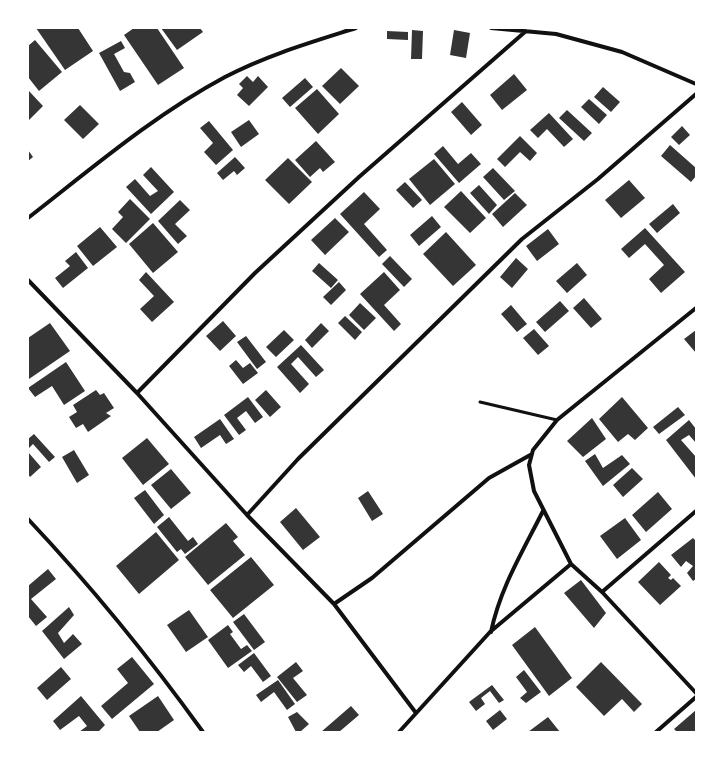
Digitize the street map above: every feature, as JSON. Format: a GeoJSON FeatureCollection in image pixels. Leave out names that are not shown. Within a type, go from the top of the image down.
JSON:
{"type":"FeatureCollection","features":[{"type":"Feature","properties":{"kind":"street"},"geometry":{"type":"LineString","coordinates":[[28,218],[130,138],[225,77],[287,50],[356,28]]}},
{"type":"Feature","properties":{"kind":"street"},"geometry":{"type":"LineString","coordinates":[[491,28],[556,34],[622,52],[696,84]]}},
{"type":"Feature","properties":{"kind":"street"},"geometry":{"type":"LineString","coordinates":[[136,393],[255,273],[359,177],[526,31]]}},
{"type":"Feature","properties":{"kind":"street"},"geometry":{"type":"LineString","coordinates":[[248,515],[298,459],[522,239],[598,179],[696,94]]}},
{"type":"Feature","properties":{"kind":"street"},"geometry":{"type":"LineString","coordinates":[[28,280],[136,393],[248,515],[334,604],[416,713]]}},
{"type":"Feature","properties":{"kind":"street"},"geometry":{"type":"LineString","coordinates":[[696,308],[557,420],[533,450],[530,465],[534,491],[571,564],[602,592],[696,693]]}},
{"type":"Feature","properties":{"kind":"street"},"geometry":{"type":"LineString","coordinates":[[334,604],[372,578],[489,478],[532,454]]}},
{"type":"Feature","properties":{"kind":"street"},"geometry":{"type":"LineString","coordinates":[[490,632],[496,607],[509,577],[543,511]]}},
{"type":"Feature","properties":{"kind":"street"},"geometry":{"type":"LineString","coordinates":[[602,592],[696,511]]}},
{"type":"Feature","properties":{"kind":"street"},"geometry":{"type":"LineString","coordinates":[[28,518],[78,573],[153,664],[203,732]]}},
{"type":"Feature","properties":{"kind":"street"},"geometry":{"type":"LineString","coordinates":[[399,732],[490,632],[571,564]]}},
{"type":"Feature","properties":{"kind":"street"},"geometry":{"type":"LineString","coordinates":[[656,732],[696,697]]}},
{"type":"Feature","properties":{"kind":"lane"},"geometry":{"type":"LineString","coordinates":[[480,402],[557,420]]}},
{"type":"Feature","properties":{"kind":"building"},"geometry":{"type":"Polygon","coordinates":[[[36,28],[78,28],[93,51],[65,70],[36,28]]]}},
{"type":"Feature","properties":{"kind":"building"},"geometry":{"type":"Polygon","coordinates":[[[134,28],[157,28],[184,68],[158,85],[124,35],[134,28]]]}},
{"type":"Feature","properties":{"kind":"building"},"geometry":{"type":"Polygon","coordinates":[[[161,28],[200,28],[203,32],[177,50],[161,28]]]}},
{"type":"Feature","properties":{"kind":"building"},"geometry":{"type":"Polygon","coordinates":[[[412,30],[423,31],[422,59],[411,59],[412,30]]]}},
{"type":"Feature","properties":{"kind":"building"},"geometry":{"type":"Polygon","coordinates":[[[454,30],[470,33],[466,58],[450,55],[454,30]]]}},
{"type":"Feature","properties":{"kind":"building"},"geometry":{"type":"Polygon","coordinates":[[[387,31],[408,32],[408,40],[387,39],[387,31]]]}},
{"type":"Feature","properties":{"kind":"building"},"geometry":{"type":"Polygon","coordinates":[[[35,40],[62,72],[39,91],[28,77],[28,46],[35,40]]]}},
{"type":"Feature","properties":{"kind":"building"},"geometry":{"type":"Polygon","coordinates":[[[121,41],[125,48],[114,54],[124,72],[130,73],[135,82],[120,91],[99,53],[121,41]]]}},
{"type":"Feature","properties":{"kind":"building"},"geometry":{"type":"Polygon","coordinates":[[[341,68],[359,86],[340,104],[322,86],[341,68]]]}},
{"type":"Feature","properties":{"kind":"building"},"geometry":{"type":"Polygon","coordinates":[[[514,74],[527,90],[502,110],[490,95],[514,74]]]}},
{"type":"Feature","properties":{"kind":"building"},"geometry":{"type":"Polygon","coordinates":[[[247,76],[253,82],[258,76],[268,87],[249,106],[237,95],[243,88],[239,84],[247,76]]]}},
{"type":"Feature","properties":{"kind":"building"},"geometry":{"type":"Polygon","coordinates":[[[305,78],[313,87],[290,107],[282,98],[305,78]]]}},
{"type":"Feature","properties":{"kind":"building"},"geometry":{"type":"Polygon","coordinates":[[[603,87],[620,102],[611,112],[594,97],[603,87]]]}},
{"type":"Feature","properties":{"kind":"building"},"geometry":{"type":"Polygon","coordinates":[[[317,89],[339,114],[318,134],[295,108],[317,89]]]}},
{"type":"Feature","properties":{"kind":"building"},"geometry":{"type":"Polygon","coordinates":[[[28,90],[43,106],[28,121],[28,90]]]}},
{"type":"Feature","properties":{"kind":"building"},"geometry":{"type":"Polygon","coordinates":[[[589,99],[607,115],[599,124],[581,107],[589,99]]]}},
{"type":"Feature","properties":{"kind":"building"},"geometry":{"type":"Polygon","coordinates":[[[462,102],[482,125],[471,135],[451,112],[462,102]]]}},
{"type":"Feature","properties":{"kind":"building"},"geometry":{"type":"Polygon","coordinates":[[[80,105],[99,124],[83,139],[64,120],[80,105]]]}},
{"type":"Feature","properties":{"kind":"building"},"geometry":{"type":"Polygon","coordinates":[[[567,110],[592,133],[584,141],[559,118],[567,110]]]}},
{"type":"Feature","properties":{"kind":"building"},"geometry":{"type":"Polygon","coordinates":[[[549,113],[573,139],[564,147],[547,129],[538,138],[530,130],[549,113]]]}},
{"type":"Feature","properties":{"kind":"building"},"geometry":{"type":"Polygon","coordinates":[[[249,120],[259,134],[241,147],[231,132],[249,120]]]}},
{"type":"Feature","properties":{"kind":"building"},"geometry":{"type":"Polygon","coordinates":[[[209,121],[233,150],[216,165],[204,152],[213,143],[200,128],[209,121]]]}},
{"type":"Feature","properties":{"kind":"building"},"geometry":{"type":"Polygon","coordinates":[[[682,126],[690,135],[679,145],[671,137],[682,126]]]}},
{"type":"Feature","properties":{"kind":"building"},"geometry":{"type":"Polygon","coordinates":[[[520,136],[537,153],[530,161],[520,152],[505,167],[497,159],[520,136]]]}},
{"type":"Feature","properties":{"kind":"building"},"geometry":{"type":"Polygon","coordinates":[[[316,141],[335,162],[323,172],[320,168],[310,177],[295,160],[316,141]]]}},
{"type":"Feature","properties":{"kind":"building"},"geometry":{"type":"Polygon","coordinates":[[[670,145],[696,168],[696,176],[691,182],[661,156],[670,145]]]}},
{"type":"Feature","properties":{"kind":"building"},"geometry":{"type":"Polygon","coordinates":[[[443,146],[458,164],[471,153],[481,164],[459,183],[434,154],[443,146]]]}},
{"type":"Feature","properties":{"kind":"building"},"geometry":{"type":"Polygon","coordinates":[[[28,150],[33,157],[28,161],[28,150]]]}},
{"type":"Feature","properties":{"kind":"building"},"geometry":{"type":"Polygon","coordinates":[[[235,157],[245,168],[237,175],[234,171],[223,180],[217,173],[235,157]]]}},
{"type":"Feature","properties":{"kind":"building"},"geometry":{"type":"Polygon","coordinates":[[[288,158],[312,182],[289,204],[265,180],[288,158]]]}},
{"type":"Feature","properties":{"kind":"building"},"geometry":{"type":"Polygon","coordinates":[[[434,159],[455,184],[430,205],[409,179],[434,159]]]}},
{"type":"Feature","properties":{"kind":"building"},"geometry":{"type":"Polygon","coordinates":[[[151,167],[174,192],[151,214],[126,187],[135,179],[150,196],[158,191],[143,175],[151,167]]]}},
{"type":"Feature","properties":{"kind":"building"},"geometry":{"type":"Polygon","coordinates":[[[493,168],[515,191],[504,200],[483,177],[493,168]]]}},
{"type":"Feature","properties":{"kind":"building"},"geometry":{"type":"Polygon","coordinates":[[[629,180],[645,198],[621,218],[605,200],[629,180]]]}},
{"type":"Feature","properties":{"kind":"building"},"geometry":{"type":"Polygon","coordinates":[[[405,182],[422,200],[413,208],[396,190],[405,182]]]}},
{"type":"Feature","properties":{"kind":"building"},"geometry":{"type":"Polygon","coordinates":[[[479,185],[497,205],[489,214],[470,193],[479,185]]]}},
{"type":"Feature","properties":{"kind":"building"},"geometry":{"type":"Polygon","coordinates":[[[461,191],[486,218],[470,233],[444,207],[461,191]]]}},
{"type":"Feature","properties":{"kind":"building"},"geometry":{"type":"Polygon","coordinates":[[[364,192],[380,209],[364,224],[387,250],[379,257],[340,214],[364,192]]]}},
{"type":"Feature","properties":{"kind":"building"},"geometry":{"type":"Polygon","coordinates":[[[515,193],[527,205],[503,227],[492,214],[515,193]]]}},
{"type":"Feature","properties":{"kind":"building"},"geometry":{"type":"Polygon","coordinates":[[[130,199],[150,219],[126,243],[112,229],[123,217],[118,212],[130,199]]]}},
{"type":"Feature","properties":{"kind":"building"},"geometry":{"type":"Polygon","coordinates":[[[180,200],[190,210],[175,224],[187,236],[178,244],[158,221],[180,200]]]}},
{"type":"Feature","properties":{"kind":"building"},"geometry":{"type":"Polygon","coordinates":[[[673,204],[680,213],[657,233],[649,224],[673,204]]]}},
{"type":"Feature","properties":{"kind":"building"},"geometry":{"type":"Polygon","coordinates":[[[432,216],[441,227],[419,246],[410,235],[432,216]]]}},
{"type":"Feature","properties":{"kind":"building"},"geometry":{"type":"Polygon","coordinates":[[[335,218],[349,232],[325,255],[311,240],[335,218]]]}},
{"type":"Feature","properties":{"kind":"building"},"geometry":{"type":"Polygon","coordinates":[[[153,223],[178,252],[153,273],[129,244],[153,223]]]}},
{"type":"Feature","properties":{"kind":"building"},"geometry":{"type":"Polygon","coordinates":[[[100,227],[117,247],[93,266],[77,246],[100,227]]]}},
{"type":"Feature","properties":{"kind":"building"},"geometry":{"type":"Polygon","coordinates":[[[645,228],[685,272],[661,293],[649,279],[664,265],[645,244],[629,258],[621,249],[645,228]]]}},
{"type":"Feature","properties":{"kind":"building"},"geometry":{"type":"Polygon","coordinates":[[[548,229],[559,244],[537,261],[526,246],[548,229]]]}},
{"type":"Feature","properties":{"kind":"building"},"geometry":{"type":"Polygon","coordinates":[[[446,232],[476,265],[453,286],[423,254],[446,232]]]}},
{"type":"Feature","properties":{"kind":"building"},"geometry":{"type":"Polygon","coordinates":[[[76,252],[88,268],[63,288],[55,278],[70,266],[65,261],[76,252]]]}},
{"type":"Feature","properties":{"kind":"building"},"geometry":{"type":"Polygon","coordinates":[[[390,256],[412,279],[404,287],[382,264],[390,256]]]}},
{"type":"Feature","properties":{"kind":"building"},"geometry":{"type":"Polygon","coordinates":[[[516,258],[528,269],[512,288],[500,277],[516,258]]]}},
{"type":"Feature","properties":{"kind":"building"},"geometry":{"type":"Polygon","coordinates":[[[319,263],[338,280],[331,288],[312,271],[319,263]]]}},
{"type":"Feature","properties":{"kind":"building"},"geometry":{"type":"Polygon","coordinates":[[[577,263],[587,275],[567,293],[556,281],[577,263]]]}},
{"type":"Feature","properties":{"kind":"building"},"geometry":{"type":"Polygon","coordinates":[[[146,272],[174,302],[152,322],[140,309],[154,296],[139,280],[146,272]]]}},
{"type":"Feature","properties":{"kind":"building"},"geometry":{"type":"Polygon","coordinates":[[[384,272],[400,290],[384,305],[401,324],[394,331],[360,294],[384,272]]]}},
{"type":"Feature","properties":{"kind":"building"},"geometry":{"type":"Polygon","coordinates":[[[339,282],[346,290],[331,305],[323,297],[339,282]]]}},
{"type":"Feature","properties":{"kind":"building"},"geometry":{"type":"Polygon","coordinates":[[[584,298],[602,319],[591,328],[573,308],[584,298]]]}},
{"type":"Feature","properties":{"kind":"building"},"geometry":{"type":"Polygon","coordinates":[[[560,301],[569,311],[545,332],[536,322],[560,301]]]}},
{"type":"Feature","properties":{"kind":"building"},"geometry":{"type":"Polygon","coordinates":[[[360,303],[376,318],[364,330],[349,315],[360,303]]]}},
{"type":"Feature","properties":{"kind":"building"},"geometry":{"type":"Polygon","coordinates":[[[511,305],[527,324],[517,332],[501,314],[511,305]]]}},
{"type":"Feature","properties":{"kind":"building"},"geometry":{"type":"Polygon","coordinates":[[[345,316],[362,332],[355,340],[338,323],[345,316]]]}},
{"type":"Feature","properties":{"kind":"building"},"geometry":{"type":"Polygon","coordinates":[[[223,321],[236,336],[220,351],[206,336],[223,321]]]}},
{"type":"Feature","properties":{"kind":"building"},"geometry":{"type":"Polygon","coordinates":[[[50,323],[70,351],[29,379],[28,338],[50,323]]]}},
{"type":"Feature","properties":{"kind":"building"},"geometry":{"type":"Polygon","coordinates":[[[321,323],[329,331],[312,348],[305,340],[321,323]]]}},
{"type":"Feature","properties":{"kind":"building"},"geometry":{"type":"Polygon","coordinates":[[[534,329],[549,346],[538,355],[523,338],[534,329]]]}},
{"type":"Feature","properties":{"kind":"building"},"geometry":{"type":"Polygon","coordinates":[[[284,330],[294,340],[276,357],[266,347],[284,330]]]}},
{"type":"Feature","properties":{"kind":"building"},"geometry":{"type":"Polygon","coordinates":[[[696,330],[696,353],[684,339],[696,330]]]}},
{"type":"Feature","properties":{"kind":"building"},"geometry":{"type":"Polygon","coordinates":[[[246,336],[266,362],[257,369],[237,342],[246,336]]]}},
{"type":"Feature","properties":{"kind":"building"},"geometry":{"type":"Polygon","coordinates":[[[301,345],[324,370],[316,377],[298,357],[291,364],[309,384],[300,393],[277,367],[301,345]]]}},
{"type":"Feature","properties":{"kind":"building"},"geometry":{"type":"Polygon","coordinates":[[[236,360],[243,368],[250,363],[258,373],[243,384],[229,366],[236,360]]]}},
{"type":"Feature","properties":{"kind":"building"},"geometry":{"type":"Polygon","coordinates":[[[66,362],[85,391],[64,405],[52,386],[35,397],[28,388],[66,362]]]}},
{"type":"Feature","properties":{"kind":"building"},"geometry":{"type":"Polygon","coordinates":[[[96,390],[100,395],[104,393],[114,408],[106,413],[111,416],[88,432],[83,424],[76,428],[69,417],[77,412],[73,405],[96,390]]]}},
{"type":"Feature","properties":{"kind":"building"},"geometry":{"type":"Polygon","coordinates":[[[266,390],[281,407],[270,417],[255,400],[266,390]]]}},
{"type":"Feature","properties":{"kind":"building"},"geometry":{"type":"Polygon","coordinates":[[[248,397],[263,417],[255,423],[246,411],[237,418],[246,430],[239,435],[224,415],[248,397]]]}},
{"type":"Feature","properties":{"kind":"building"},"geometry":{"type":"Polygon","coordinates":[[[622,397],[648,428],[635,440],[628,434],[618,442],[599,419],[622,397]]]}},
{"type":"Feature","properties":{"kind":"building"},"geometry":{"type":"Polygon","coordinates":[[[678,407],[685,415],[659,434],[653,427],[678,407]]]}},
{"type":"Feature","properties":{"kind":"building"},"geometry":{"type":"Polygon","coordinates":[[[592,418],[606,439],[583,457],[567,441],[592,418]]]}},
{"type":"Feature","properties":{"kind":"building"},"geometry":{"type":"Polygon","coordinates":[[[220,419],[234,439],[226,444],[220,435],[201,448],[194,437],[220,419]]]}},
{"type":"Feature","properties":{"kind":"building"},"geometry":{"type":"Polygon","coordinates":[[[689,420],[696,429],[696,443],[689,435],[681,440],[696,457],[696,479],[666,440],[689,420]]]}},
{"type":"Feature","properties":{"kind":"building"},"geometry":{"type":"Polygon","coordinates":[[[34,434],[55,457],[49,462],[33,444],[28,449],[28,439],[34,434]]]}},
{"type":"Feature","properties":{"kind":"building"},"geometry":{"type":"Polygon","coordinates":[[[147,438],[169,464],[143,485],[122,458],[147,438]]]}},
{"type":"Feature","properties":{"kind":"building"},"geometry":{"type":"Polygon","coordinates":[[[74,450],[89,475],[77,483],[62,457],[74,450]]]}},
{"type":"Feature","properties":{"kind":"building"},"geometry":{"type":"Polygon","coordinates":[[[28,452],[41,467],[30,477],[28,474],[28,452]]]}},
{"type":"Feature","properties":{"kind":"building"},"geometry":{"type":"Polygon","coordinates":[[[595,454],[603,468],[622,455],[630,464],[603,486],[585,461],[595,454]]]}},
{"type":"Feature","properties":{"kind":"building"},"geometry":{"type":"Polygon","coordinates":[[[632,468],[643,479],[623,497],[613,485],[632,468]]]}},
{"type":"Feature","properties":{"kind":"building"},"geometry":{"type":"Polygon","coordinates":[[[171,469],[191,493],[171,509],[151,485],[171,469]]]}},
{"type":"Feature","properties":{"kind":"building"},"geometry":{"type":"Polygon","coordinates":[[[145,490],[164,515],[154,524],[134,498],[145,490]]]}},
{"type":"Feature","properties":{"kind":"building"},"geometry":{"type":"Polygon","coordinates":[[[368,491],[383,514],[372,521],[358,498],[368,491]]]}},
{"type":"Feature","properties":{"kind":"building"},"geometry":{"type":"Polygon","coordinates":[[[658,492],[672,509],[646,532],[632,515],[658,492]]]}},
{"type":"Feature","properties":{"kind":"building"},"geometry":{"type":"Polygon","coordinates":[[[296,508],[320,537],[303,550],[280,522],[296,508]]]}},
{"type":"Feature","properties":{"kind":"building"},"geometry":{"type":"Polygon","coordinates":[[[169,517],[188,541],[193,537],[198,544],[185,554],[181,549],[177,552],[157,527],[169,517]]]}},
{"type":"Feature","properties":{"kind":"building"},"geometry":{"type":"Polygon","coordinates":[[[625,518],[641,540],[617,559],[600,536],[625,518]]]}},
{"type":"Feature","properties":{"kind":"building"},"geometry":{"type":"Polygon","coordinates":[[[226,523],[238,537],[233,541],[245,555],[208,585],[185,557],[226,523]]]}},
{"type":"Feature","properties":{"kind":"building"},"geometry":{"type":"Polygon","coordinates":[[[156,532],[179,560],[139,594],[116,566],[156,532]]]}},
{"type":"Feature","properties":{"kind":"building"},"geometry":{"type":"Polygon","coordinates":[[[693,538],[696,541],[696,579],[693,581],[687,573],[693,566],[686,561],[681,567],[671,555],[693,538]]]}},
{"type":"Feature","properties":{"kind":"building"},"geometry":{"type":"Polygon","coordinates":[[[251,557],[274,585],[233,618],[210,590],[251,557]]]}},
{"type":"Feature","properties":{"kind":"building"},"geometry":{"type":"Polygon","coordinates":[[[659,562],[671,575],[668,578],[671,580],[673,578],[681,586],[660,605],[638,582],[659,562]]]}},
{"type":"Feature","properties":{"kind":"building"},"geometry":{"type":"Polygon","coordinates":[[[48,569],[56,579],[31,599],[47,617],[36,626],[28,616],[28,586],[48,569]]]}},
{"type":"Feature","properties":{"kind":"building"},"geometry":{"type":"Polygon","coordinates":[[[581,580],[606,613],[594,628],[564,593],[581,580]]]}},
{"type":"Feature","properties":{"kind":"building"},"geometry":{"type":"Polygon","coordinates":[[[69,607],[74,615],[58,633],[64,643],[73,634],[82,644],[64,659],[42,631],[69,607]]]}},
{"type":"Feature","properties":{"kind":"building"},"geometry":{"type":"Polygon","coordinates":[[[189,610],[208,637],[186,652],[167,625],[189,610]]]}},
{"type":"Feature","properties":{"kind":"building"},"geometry":{"type":"Polygon","coordinates":[[[244,614],[265,642],[254,650],[233,622],[244,614]]]}},
{"type":"Feature","properties":{"kind":"building"},"geometry":{"type":"Polygon","coordinates":[[[228,625],[233,632],[230,634],[241,649],[247,645],[252,651],[228,668],[208,640],[228,625]]]}},
{"type":"Feature","properties":{"kind":"building"},"geometry":{"type":"Polygon","coordinates":[[[535,627],[572,678],[549,696],[512,645],[535,627]]]}},
{"type":"Feature","properties":{"kind":"building"},"geometry":{"type":"Polygon","coordinates":[[[254,653],[271,676],[263,682],[251,666],[244,672],[238,665],[254,653]]]}},
{"type":"Feature","properties":{"kind":"building"},"geometry":{"type":"Polygon","coordinates":[[[132,657],[154,684],[112,719],[101,706],[128,683],[117,669],[132,657]]]}},
{"type":"Feature","properties":{"kind":"building"},"geometry":{"type":"Polygon","coordinates":[[[296,662],[303,671],[293,678],[307,695],[297,702],[277,677],[296,662]]]}},
{"type":"Feature","properties":{"kind":"building"},"geometry":{"type":"Polygon","coordinates":[[[601,662],[642,704],[634,712],[622,699],[604,716],[576,687],[601,662]]]}},
{"type":"Feature","properties":{"kind":"building"},"geometry":{"type":"Polygon","coordinates":[[[61,667],[71,679],[47,700],[37,688],[61,667]]]}},
{"type":"Feature","properties":{"kind":"building"},"geometry":{"type":"Polygon","coordinates":[[[524,670],[541,692],[526,703],[520,698],[527,692],[516,677],[524,670]]]}},
{"type":"Feature","properties":{"kind":"building"},"geometry":{"type":"Polygon","coordinates":[[[278,680],[295,704],[287,710],[274,692],[261,702],[256,695],[278,680]]]}},
{"type":"Feature","properties":{"kind":"building"},"geometry":{"type":"Polygon","coordinates":[[[492,685],[504,700],[499,703],[490,691],[481,698],[485,704],[476,711],[469,702],[492,685]]]}},
{"type":"Feature","properties":{"kind":"building"},"geometry":{"type":"Polygon","coordinates":[[[81,696],[105,725],[98,732],[79,732],[87,726],[79,716],[60,730],[53,721],[81,696]]]}},
{"type":"Feature","properties":{"kind":"building"},"geometry":{"type":"Polygon","coordinates":[[[158,696],[174,720],[157,732],[140,732],[129,716],[158,696]]]}},
{"type":"Feature","properties":{"kind":"building"},"geometry":{"type":"Polygon","coordinates":[[[351,706],[359,715],[339,732],[321,732],[351,706]]]}},
{"type":"Feature","properties":{"kind":"building"},"geometry":{"type":"Polygon","coordinates":[[[500,710],[507,719],[493,730],[486,721],[500,710]]]}},
{"type":"Feature","properties":{"kind":"building"},"geometry":{"type":"Polygon","coordinates":[[[696,710],[696,732],[677,732],[674,729],[696,710]]]}},
{"type":"Feature","properties":{"kind":"building"},"geometry":{"type":"Polygon","coordinates":[[[297,712],[309,724],[300,732],[296,732],[288,717],[297,712]]]}},
{"type":"Feature","properties":{"kind":"building"},"geometry":{"type":"Polygon","coordinates":[[[548,717],[560,732],[528,732],[548,717]]]}}]}
